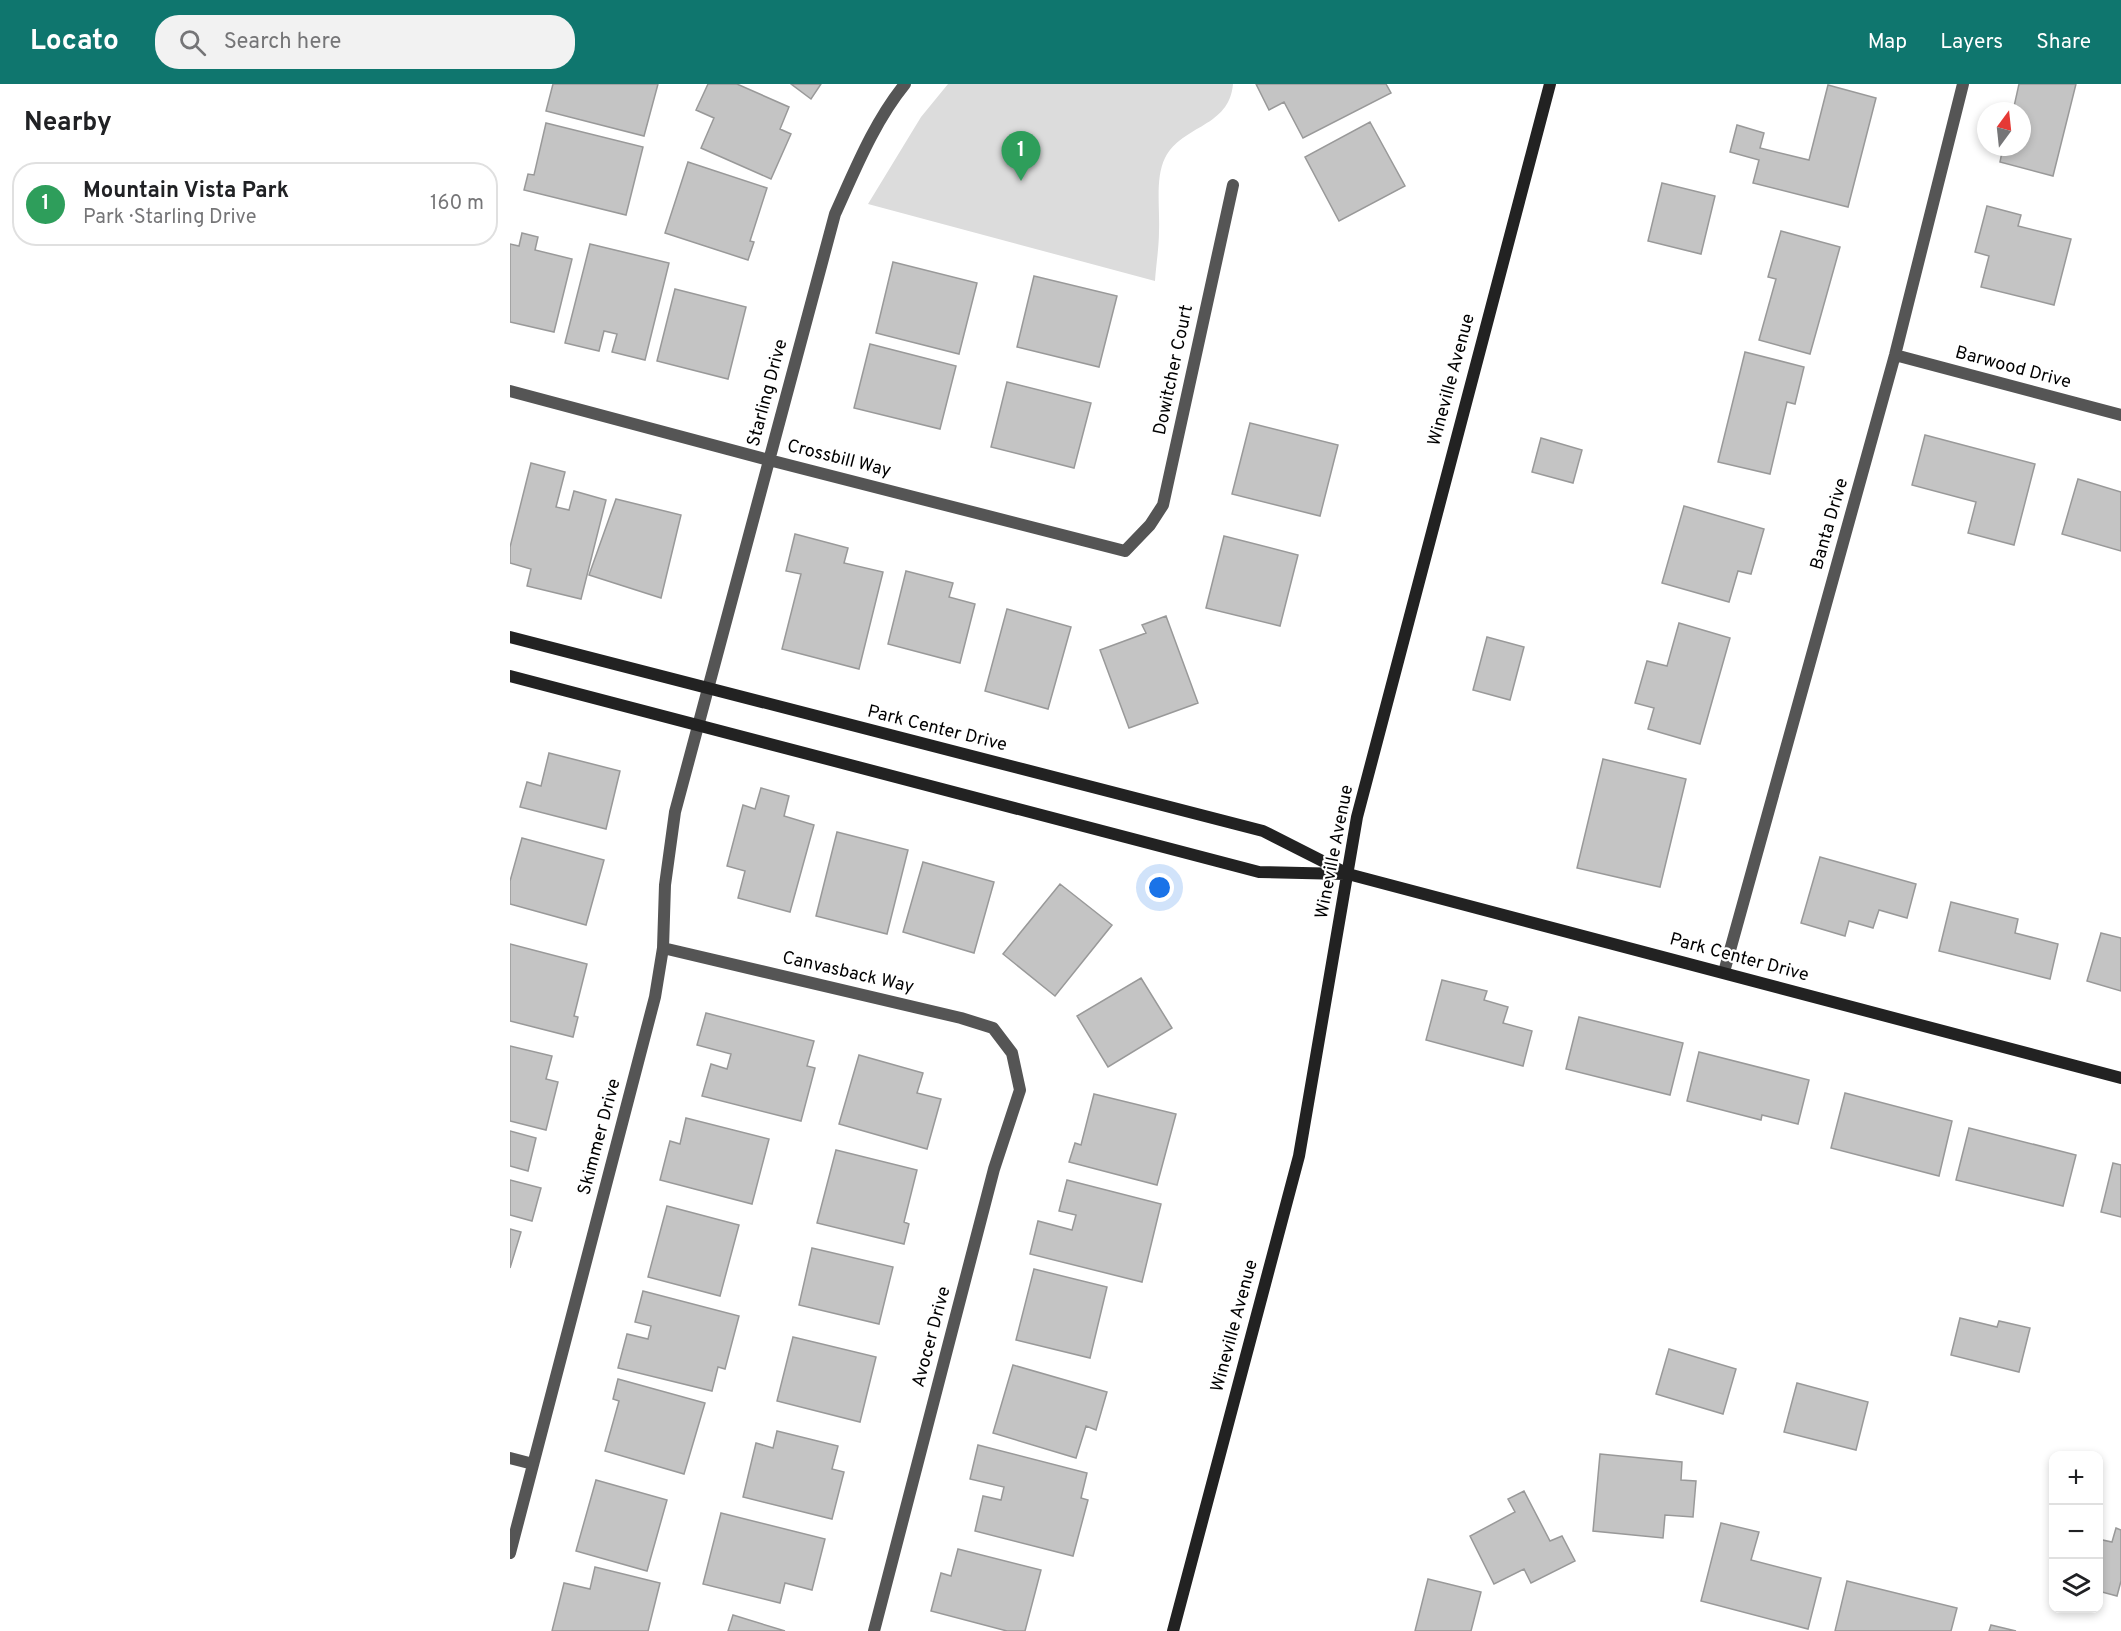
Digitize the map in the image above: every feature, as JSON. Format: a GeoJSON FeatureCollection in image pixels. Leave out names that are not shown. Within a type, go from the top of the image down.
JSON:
{"type":"FeatureCollection","features":[{"type":"Feature","properties":{"kind":"street","name":"Starling Drive"},"geometry":{"type":"LineString","coordinates":[[698,725],[835,214],[864,150],[905,84]]}},
{"type":"Feature","properties":{"kind":"street","name":"Wineville Avenue"},"geometry":{"type":"LineString","coordinates":[[1173,1631],[1299,1156],[1363,795],[1550,84]]}},
{"type":"Feature","properties":{"kind":"street","name":"Banta Drive"},"geometry":{"type":"LineString","coordinates":[[1724,972],[1895,355],[1963,84]]}},
{"type":"Feature","properties":{"kind":"street","name":"Dowitcher Court"},"geometry":{"type":"LineString","coordinates":[[1125,551],[1150,525],[1163,505],[1233,185]]}},
{"type":"Feature","properties":{"kind":"street","name":"Barwood Drive"},"geometry":{"type":"LineString","coordinates":[[1895,355],[2121,415]]}},
{"type":"Feature","properties":{"kind":"street","name":"Crossbill Way"},"geometry":{"type":"LineString","coordinates":[[510,391],[1125,551]]}},
{"type":"Feature","properties":{"kind":"street","name":"Park Center Drive"},"geometry":{"type":"LineString","coordinates":[[510,637],[1263,831],[1348,874],[2121,1078]]}},
{"type":"Feature","properties":{"kind":"street","name":"Park Center Drive"},"geometry":{"type":"LineString","coordinates":[[510,676],[1259,872],[1348,874]]}},
{"type":"Feature","properties":{"kind":"street","name":"Skimmer Drive"},"geometry":{"type":"LineString","coordinates":[[510,1553],[656,997],[663,948],[669,846],[675,812],[698,725]]}},
{"type":"Feature","properties":{"kind":"street","name":"Canvasback Way"},"geometry":{"type":"LineString","coordinates":[[663,948],[961,1018],[993,1028],[1012,1053]]}},
{"type":"Feature","properties":{"kind":"street","name":"Avocer Drive"},"geometry":{"type":"LineString","coordinates":[[874,1631],[991,1180],[1020,1089],[1012,1053]]}},
{"type":"Feature","properties":{"kind":"street"},"geometry":{"type":"LineString","coordinates":[[510,1458],[533,1464]]}},
{"type":"Feature","properties":{"kind":"shaded area"},"geometry":{"type":"Polygon","coordinates":[[[948,84],[1233,84],[1230,98],[1223,109],[1214,118],[1183,138],[1165,158],[1159,184],[1159,237],[1155,281],[868,204],[921,117],[948,84]]]}},
{"type":"Feature","properties":{"kind":"building"},"geometry":{"type":"Polygon","coordinates":[[[553,84],[658,84],[644,136],[546,111],[553,84]]]}},
{"type":"Feature","properties":{"kind":"building"},"geometry":{"type":"Polygon","coordinates":[[[708,84],[737,84],[789,107],[780,129],[791,134],[771,179],[701,148],[714,118],[696,110],[708,84]]]}},
{"type":"Feature","properties":{"kind":"building"},"geometry":{"type":"Polygon","coordinates":[[[791,84],[821,84],[811,99],[791,84]]]}},
{"type":"Feature","properties":{"kind":"building"},"geometry":{"type":"Polygon","coordinates":[[[1256,84],[1386,84],[1391,93],[1303,138],[1284,102],[1269,110],[1256,84]]]}},
{"type":"Feature","properties":{"kind":"building"},"geometry":{"type":"Polygon","coordinates":[[[2019,84],[2076,84],[2053,176],[2000,162],[2001,156],[2031,156],[2031,102],[2015,102],[2019,84]]]}},
{"type":"Feature","properties":{"kind":"building"},"geometry":{"type":"Polygon","coordinates":[[[1828,85],[1876,98],[1848,207],[1753,183],[1759,160],[1730,152],[1737,125],[1764,133],[1760,148],[1809,160],[1828,85]]]}},
{"type":"Feature","properties":{"kind":"building"},"geometry":{"type":"Polygon","coordinates":[[[1370,122],[1405,186],[1339,221],[1305,157],[1370,122]]]}},
{"type":"Feature","properties":{"kind":"building"},"geometry":{"type":"Polygon","coordinates":[[[546,123],[643,147],[626,215],[524,190],[528,174],[534,175],[546,123]]]}},
{"type":"Feature","properties":{"kind":"building"},"geometry":{"type":"Polygon","coordinates":[[[688,162],[767,188],[750,241],[754,242],[748,260],[665,233],[688,162]]]}},
{"type":"Feature","properties":{"kind":"building"},"geometry":{"type":"Polygon","coordinates":[[[1662,183],[1715,196],[1701,254],[1648,241],[1662,183]]]}},
{"type":"Feature","properties":{"kind":"building"},"geometry":{"type":"Polygon","coordinates":[[[1987,206],[2021,215],[2018,226],[2071,239],[2054,305],[1981,287],[1989,256],[1975,252],[1987,206]]]}},
{"type":"Feature","properties":{"kind":"building"},"geometry":{"type":"Polygon","coordinates":[[[1781,231],[1840,247],[1810,354],[1759,340],[1776,279],[1768,277],[1781,231]]]}},
{"type":"Feature","properties":{"kind":"building"},"geometry":{"type":"Polygon","coordinates":[[[522,233],[538,237],[535,250],[572,259],[554,332],[510,322],[510,244],[519,246],[522,233]]]}},
{"type":"Feature","properties":{"kind":"building"},"geometry":{"type":"Polygon","coordinates":[[[590,244],[669,263],[645,360],[612,352],[617,334],[604,331],[599,351],[565,343],[590,244]]]}},
{"type":"Feature","properties":{"kind":"building"},"geometry":{"type":"Polygon","coordinates":[[[893,262],[977,283],[959,354],[876,333],[893,262]]]}},
{"type":"Feature","properties":{"kind":"building"},"geometry":{"type":"Polygon","coordinates":[[[1034,276],[1117,296],[1099,367],[1017,347],[1034,276]]]}},
{"type":"Feature","properties":{"kind":"building"},"geometry":{"type":"Polygon","coordinates":[[[675,289],[746,307],[728,379],[657,361],[675,289]]]}},
{"type":"Feature","properties":{"kind":"building"},"geometry":{"type":"Polygon","coordinates":[[[870,344],[956,366],[940,429],[854,408],[870,344]]]}},
{"type":"Feature","properties":{"kind":"building"},"geometry":{"type":"Polygon","coordinates":[[[1745,352],[1804,367],[1795,404],[1787,402],[1770,474],[1718,462],[1745,352]]]}},
{"type":"Feature","properties":{"kind":"building"},"geometry":{"type":"Polygon","coordinates":[[[1007,382],[1091,403],[1074,468],[991,447],[1007,382]]]}},
{"type":"Feature","properties":{"kind":"building"},"geometry":{"type":"Polygon","coordinates":[[[1250,423],[1338,445],[1320,516],[1232,494],[1250,423]]]}},
{"type":"Feature","properties":{"kind":"building"},"geometry":{"type":"Polygon","coordinates":[[[1925,435],[2035,464],[2014,545],[1968,533],[1976,502],[1912,485],[1925,435]]]}},
{"type":"Feature","properties":{"kind":"building"},"geometry":{"type":"Polygon","coordinates":[[[1541,438],[1582,450],[1573,483],[1532,472],[1541,438]]]}},
{"type":"Feature","properties":{"kind":"building"},"geometry":{"type":"Polygon","coordinates":[[[531,463],[565,472],[556,507],[569,510],[574,491],[606,500],[581,599],[527,586],[531,569],[510,563],[510,547],[531,463]]]}},
{"type":"Feature","properties":{"kind":"building"},"geometry":{"type":"Polygon","coordinates":[[[2078,479],[2121,492],[2121,551],[2062,534],[2078,479]]]}},
{"type":"Feature","properties":{"kind":"building"},"geometry":{"type":"Polygon","coordinates":[[[616,499],[681,515],[661,598],[589,575],[616,499]]]}},
{"type":"Feature","properties":{"kind":"building"},"geometry":{"type":"Polygon","coordinates":[[[1684,506],[1764,529],[1751,574],[1738,571],[1729,602],[1662,583],[1684,506]]]}},
{"type":"Feature","properties":{"kind":"building"},"geometry":{"type":"Polygon","coordinates":[[[795,534],[848,548],[844,563],[883,572],[859,669],[782,649],[801,574],[786,571],[795,534]]]}},
{"type":"Feature","properties":{"kind":"building"},"geometry":{"type":"Polygon","coordinates":[[[1224,536],[1298,555],[1280,626],[1206,608],[1224,536]]]}},
{"type":"Feature","properties":{"kind":"building"},"geometry":{"type":"Polygon","coordinates":[[[906,571],[953,583],[949,597],[975,604],[960,663],[888,644],[906,571]]]}},
{"type":"Feature","properties":{"kind":"building"},"geometry":{"type":"Polygon","coordinates":[[[1007,609],[1071,627],[1048,709],[985,691],[1007,609]]]}},
{"type":"Feature","properties":{"kind":"building"},"geometry":{"type":"Polygon","coordinates":[[[1166,616],[1198,703],[1129,728],[1100,650],[1146,633],[1142,625],[1166,616]]]}},
{"type":"Feature","properties":{"kind":"building"},"geometry":{"type":"Polygon","coordinates":[[[1679,623],[1730,638],[1700,744],[1648,729],[1654,708],[1635,703],[1647,661],[1667,666],[1679,623]]]}},
{"type":"Feature","properties":{"kind":"building"},"geometry":{"type":"Polygon","coordinates":[[[1487,637],[1524,647],[1510,700],[1473,690],[1487,637]]]}},
{"type":"Feature","properties":{"kind":"building"},"geometry":{"type":"Polygon","coordinates":[[[549,753],[620,771],[606,829],[520,807],[527,782],[541,786],[549,753]]]}},
{"type":"Feature","properties":{"kind":"building"},"geometry":{"type":"Polygon","coordinates":[[[1603,759],[1686,779],[1660,887],[1577,868],[1603,759]]]}},
{"type":"Feature","properties":{"kind":"building"},"geometry":{"type":"Polygon","coordinates":[[[761,788],[789,796],[784,816],[814,825],[790,912],[738,898],[745,871],[727,866],[743,805],[755,809],[761,788]]]}},
{"type":"Feature","properties":{"kind":"building"},"geometry":{"type":"Polygon","coordinates":[[[837,832],[908,850],[887,934],[816,916],[837,832]]]}},
{"type":"Feature","properties":{"kind":"building"},"geometry":{"type":"Polygon","coordinates":[[[522,838],[604,860],[586,925],[510,904],[510,881],[522,838]]]}},
{"type":"Feature","properties":{"kind":"building"},"geometry":{"type":"Polygon","coordinates":[[[1820,857],[1916,884],[1907,918],[1879,910],[1873,928],[1849,921],[1845,936],[1801,923],[1820,857]]]}},
{"type":"Feature","properties":{"kind":"building"},"geometry":{"type":"Polygon","coordinates":[[[923,862],[994,882],[974,953],[903,932],[923,862]]]}},
{"type":"Feature","properties":{"kind":"building"},"geometry":{"type":"Polygon","coordinates":[[[1060,884],[1112,925],[1055,996],[1003,954],[1060,884]]]}},
{"type":"Feature","properties":{"kind":"building"},"geometry":{"type":"Polygon","coordinates":[[[1951,902],[2018,919],[2015,933],[2058,944],[2050,979],[1939,951],[1951,902]]]}},
{"type":"Feature","properties":{"kind":"building"},"geometry":{"type":"Polygon","coordinates":[[[2101,933],[2121,938],[2121,991],[2087,981],[2101,933]]]}},
{"type":"Feature","properties":{"kind":"building"},"geometry":{"type":"Polygon","coordinates":[[[510,944],[587,964],[574,1016],[578,1017],[573,1037],[510,1021],[510,944]]]}},
{"type":"Feature","properties":{"kind":"building"},"geometry":{"type":"Polygon","coordinates":[[[1141,978],[1172,1028],[1108,1067],[1077,1016],[1141,978]]]}},
{"type":"Feature","properties":{"kind":"building"},"geometry":{"type":"Polygon","coordinates":[[[1442,980],[1487,991],[1484,1000],[1508,1007],[1503,1023],[1532,1031],[1523,1066],[1426,1040],[1442,980]]]}},
{"type":"Feature","properties":{"kind":"building"},"geometry":{"type":"Polygon","coordinates":[[[706,1013],[814,1041],[807,1066],[815,1068],[801,1121],[702,1096],[711,1064],[727,1069],[731,1054],[697,1045],[706,1013]]]}},
{"type":"Feature","properties":{"kind":"building"},"geometry":{"type":"Polygon","coordinates":[[[1579,1017],[1683,1043],[1670,1095],[1566,1069],[1579,1017]]]}},
{"type":"Feature","properties":{"kind":"building"},"geometry":{"type":"Polygon","coordinates":[[[510,1046],[552,1056],[546,1079],[558,1082],[546,1130],[510,1121],[510,1046]]]}},
{"type":"Feature","properties":{"kind":"building"},"geometry":{"type":"Polygon","coordinates":[[[1699,1052],[1809,1080],[1798,1124],[1762,1115],[1761,1120],[1687,1101],[1699,1052]]]}},
{"type":"Feature","properties":{"kind":"building"},"geometry":{"type":"Polygon","coordinates":[[[859,1055],[923,1073],[917,1093],[941,1099],[927,1149],[839,1124],[859,1055]]]}},
{"type":"Feature","properties":{"kind":"building"},"geometry":{"type":"Polygon","coordinates":[[[1845,1093],[1952,1121],[1939,1176],[1831,1148],[1845,1093]]]}},
{"type":"Feature","properties":{"kind":"building"},"geometry":{"type":"Polygon","coordinates":[[[1094,1094],[1176,1114],[1157,1185],[1069,1162],[1075,1143],[1081,1145],[1094,1094]]]}},
{"type":"Feature","properties":{"kind":"building"},"geometry":{"type":"Polygon","coordinates":[[[686,1118],[769,1139],[752,1204],[660,1180],[670,1141],[680,1144],[686,1118]]]}},
{"type":"Feature","properties":{"kind":"building"},"geometry":{"type":"Polygon","coordinates":[[[1969,1128],[2076,1155],[2063,1206],[1956,1180],[1969,1128]]]}},
{"type":"Feature","properties":{"kind":"building"},"geometry":{"type":"Polygon","coordinates":[[[510,1131],[536,1138],[528,1171],[510,1166],[510,1131]]]}},
{"type":"Feature","properties":{"kind":"building"},"geometry":{"type":"Polygon","coordinates":[[[836,1150],[917,1170],[904,1222],[909,1224],[904,1244],[817,1223],[836,1150]]]}},
{"type":"Feature","properties":{"kind":"building"},"geometry":{"type":"Polygon","coordinates":[[[2113,1163],[2121,1165],[2121,1217],[2101,1212],[2113,1163]]]}},
{"type":"Feature","properties":{"kind":"building"},"geometry":{"type":"Polygon","coordinates":[[[510,1180],[541,1188],[532,1221],[510,1215],[510,1180]]]}},
{"type":"Feature","properties":{"kind":"building"},"geometry":{"type":"Polygon","coordinates":[[[1067,1180],[1161,1204],[1142,1282],[1030,1254],[1038,1221],[1072,1230],[1076,1215],[1059,1211],[1067,1180]]]}},
{"type":"Feature","properties":{"kind":"building"},"geometry":{"type":"Polygon","coordinates":[[[667,1206],[739,1225],[720,1296],[648,1277],[667,1206]]]}},
{"type":"Feature","properties":{"kind":"building"},"geometry":{"type":"Polygon","coordinates":[[[510,1229],[521,1232],[510,1268],[510,1229]]]}},
{"type":"Feature","properties":{"kind":"building"},"geometry":{"type":"Polygon","coordinates":[[[812,1248],[893,1267],[879,1324],[799,1305],[812,1248]]]}},
{"type":"Feature","properties":{"kind":"building"},"geometry":{"type":"Polygon","coordinates":[[[1034,1269],[1107,1287],[1090,1358],[1016,1340],[1034,1269]]]}},
{"type":"Feature","properties":{"kind":"building"},"geometry":{"type":"Polygon","coordinates":[[[643,1291],[739,1316],[725,1369],[718,1367],[712,1391],[618,1368],[627,1334],[648,1339],[651,1326],[635,1322],[643,1291]]]}},
{"type":"Feature","properties":{"kind":"building"},"geometry":{"type":"Polygon","coordinates":[[[1960,1318],[1997,1327],[1999,1321],[2030,1328],[2019,1372],[1951,1355],[1960,1318]]]}},
{"type":"Feature","properties":{"kind":"building"},"geometry":{"type":"Polygon","coordinates":[[[793,1337],[876,1357],[860,1422],[777,1401],[793,1337]]]}},
{"type":"Feature","properties":{"kind":"building"},"geometry":{"type":"Polygon","coordinates":[[[1669,1349],[1736,1369],[1723,1414],[1656,1394],[1669,1349]]]}},
{"type":"Feature","properties":{"kind":"building"},"geometry":{"type":"Polygon","coordinates":[[[1013,1365],[1107,1392],[1096,1430],[1086,1426],[1076,1458],[993,1433],[1013,1365]]]}},
{"type":"Feature","properties":{"kind":"building"},"geometry":{"type":"Polygon","coordinates":[[[618,1379],[705,1403],[684,1474],[605,1451],[619,1401],[613,1399],[618,1379]]]}},
{"type":"Feature","properties":{"kind":"building"},"geometry":{"type":"Polygon","coordinates":[[[1797,1383],[1868,1402],[1856,1450],[1784,1432],[1797,1383]]]}},
{"type":"Feature","properties":{"kind":"building"},"geometry":{"type":"Polygon","coordinates":[[[777,1431],[838,1446],[832,1469],[844,1472],[832,1519],[743,1497],[756,1443],[773,1448],[777,1431]]]}},
{"type":"Feature","properties":{"kind":"building"},"geometry":{"type":"Polygon","coordinates":[[[978,1445],[1087,1473],[1081,1498],[1088,1500],[1073,1556],[975,1531],[983,1496],[1001,1500],[1004,1487],[970,1479],[978,1445]]]}},
{"type":"Feature","properties":{"kind":"building"},"geometry":{"type":"Polygon","coordinates":[[[1600,1454],[1682,1462],[1681,1480],[1696,1481],[1693,1517],[1665,1515],[1663,1538],[1593,1531],[1600,1454]]]}},
{"type":"Feature","properties":{"kind":"building"},"geometry":{"type":"Polygon","coordinates":[[[596,1480],[667,1500],[647,1571],[576,1551],[596,1480]]]}},
{"type":"Feature","properties":{"kind":"building"},"geometry":{"type":"Polygon","coordinates":[[[1524,1491],[1550,1541],[1562,1536],[1575,1561],[1531,1583],[1524,1569],[1494,1584],[1470,1536],[1515,1512],[1508,1499],[1524,1491]]]}},
{"type":"Feature","properties":{"kind":"building"},"geometry":{"type":"Polygon","coordinates":[[[721,1513],[825,1539],[812,1590],[785,1583],[780,1603],[703,1584],[721,1513]]]}},
{"type":"Feature","properties":{"kind":"building"},"geometry":{"type":"Polygon","coordinates":[[[1721,1523],[1759,1532],[1751,1560],[1821,1578],[1808,1629],[1701,1601],[1721,1523]]]}},
{"type":"Feature","properties":{"kind":"building"},"geometry":{"type":"Polygon","coordinates":[[[2116,1528],[2121,1530],[2121,1581],[2117,1596],[2103,1592],[2103,1540],[2112,1542],[2116,1528]]]}},
{"type":"Feature","properties":{"kind":"building"},"geometry":{"type":"Polygon","coordinates":[[[958,1549],[1041,1570],[1025,1631],[1007,1631],[931,1611],[941,1573],[951,1576],[958,1549]]]}},
{"type":"Feature","properties":{"kind":"building"},"geometry":{"type":"Polygon","coordinates":[[[595,1567],[660,1583],[648,1631],[552,1631],[564,1583],[590,1589],[595,1567]]]}},
{"type":"Feature","properties":{"kind":"building"},"geometry":{"type":"Polygon","coordinates":[[[1428,1579],[1481,1592],[1471,1631],[1415,1631],[1428,1579]]]}},
{"type":"Feature","properties":{"kind":"building"},"geometry":{"type":"Polygon","coordinates":[[[1847,1581],[1957,1608],[1951,1631],[1835,1631],[1847,1581]]]}},
{"type":"Feature","properties":{"kind":"building"},"geometry":{"type":"Polygon","coordinates":[[[733,1615],[785,1631],[728,1631],[733,1615]]]}},
{"type":"Feature","properties":{"kind":"building"},"geometry":{"type":"Polygon","coordinates":[[[1991,1625],[2016,1631],[1989,1631],[1991,1625]]]}},
{"type":"Feature","properties":{"kind":"place","name":"Mountain Vista Park"},"geometry":{"type":"Point","coordinates":[1021,181]}}]}
